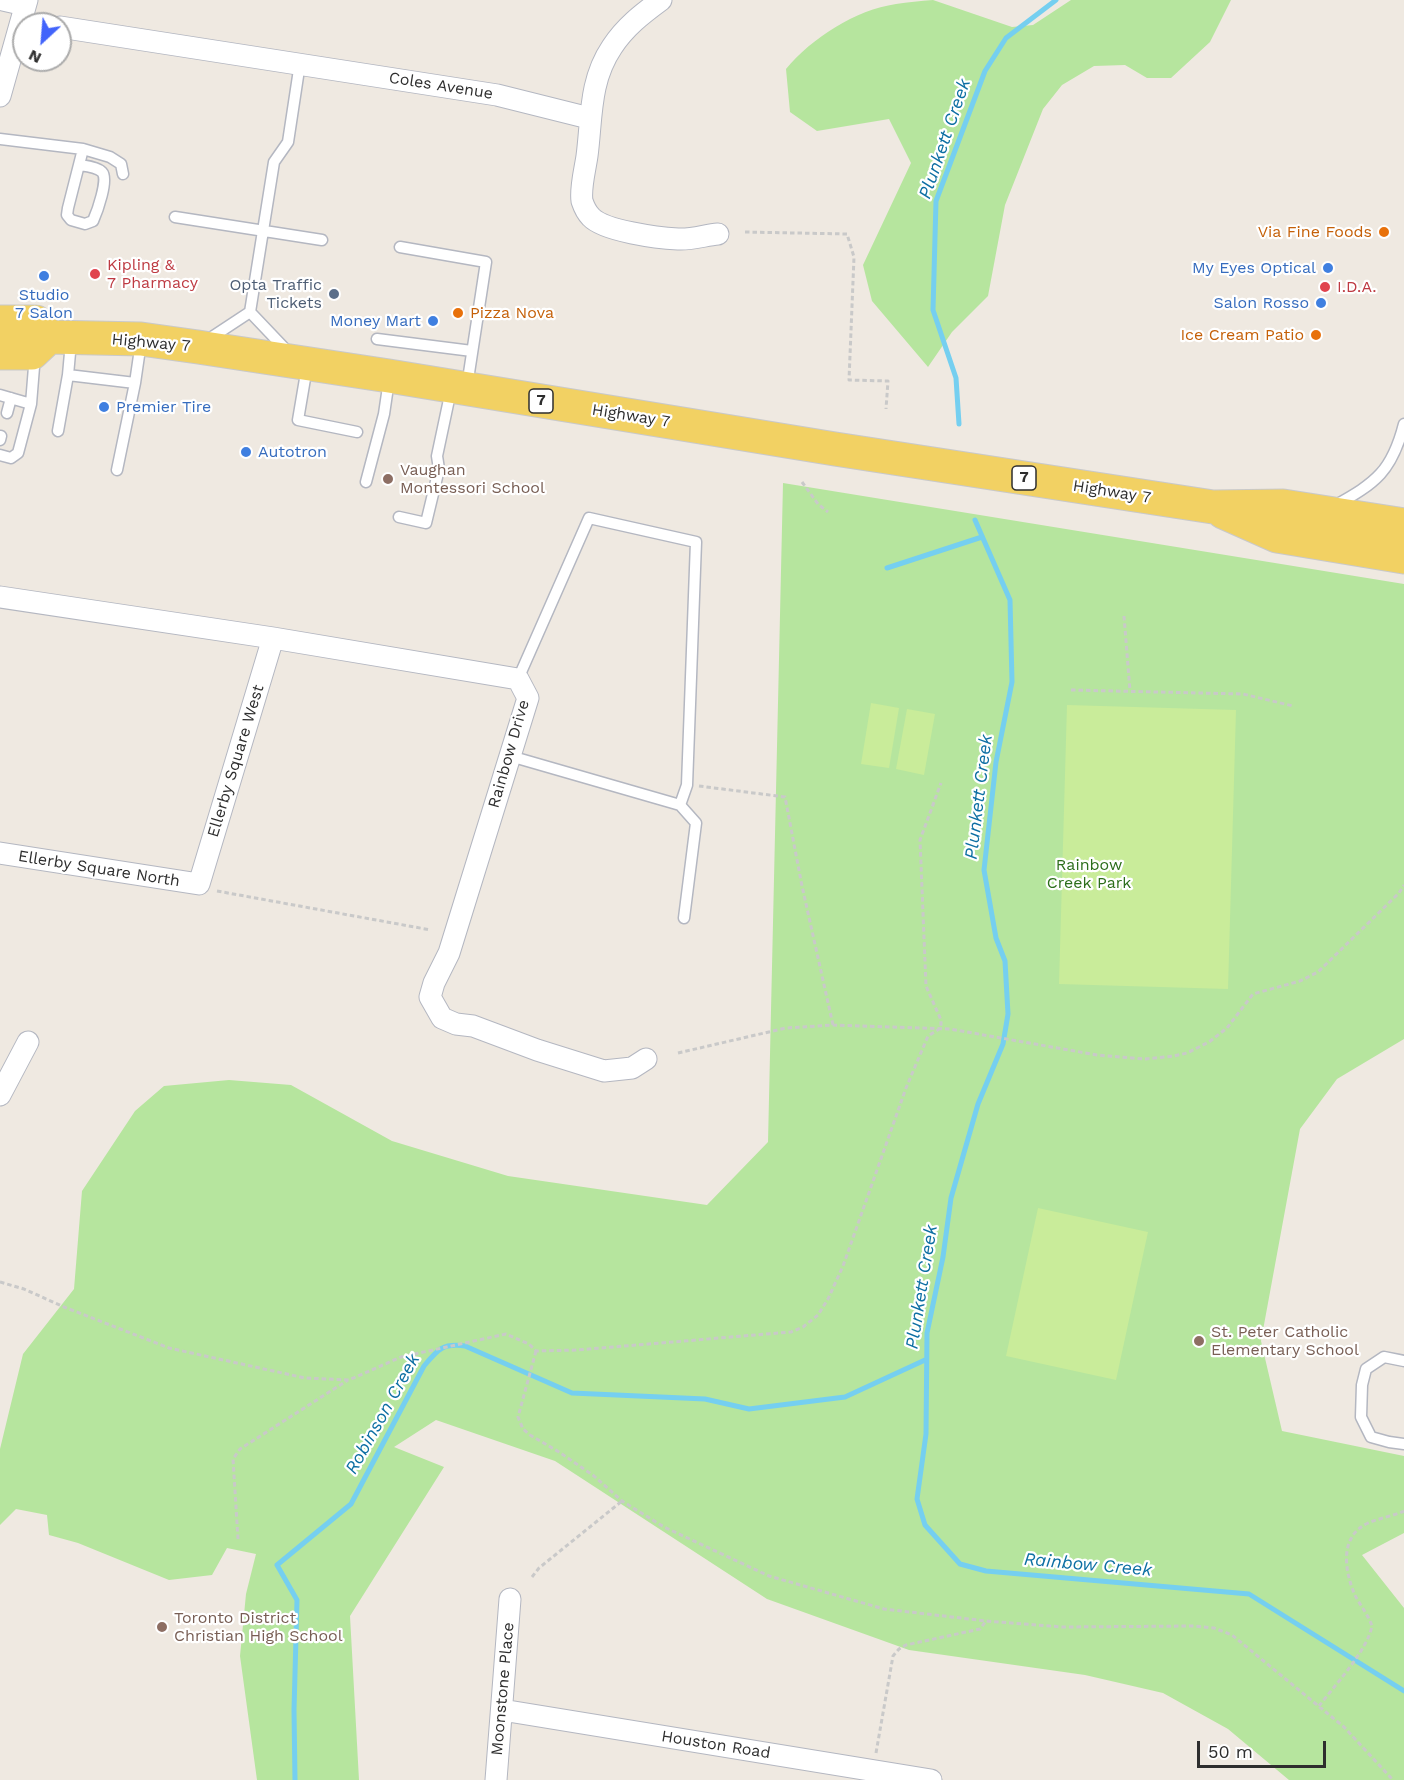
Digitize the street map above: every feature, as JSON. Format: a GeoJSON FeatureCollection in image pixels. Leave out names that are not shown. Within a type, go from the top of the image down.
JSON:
{"type":"FeatureCollection","features":[{"type":"Feature","properties":{"kind":"main road"},"geometry":{"type":"LineString","coordinates":[[0,322],[36,322],[38,345]]}},
{"type":"Feature","properties":{"kind":"main road","name":"Highway 7"},"geometry":{"type":"LineString","coordinates":[[38,345],[141,339],[302,362],[836,449],[1213,507],[1283,506],[1404,525]]}},
{"type":"Feature","properties":{"kind":"main road","name":"Highway 7"},"geometry":{"type":"LineString","coordinates":[[1213,507],[1277,536],[1404,556]]}},
{"type":"Feature","properties":{"kind":"main road"},"geometry":{"type":"LineString","coordinates":[[1368,551],[1404,525]]}},
{"type":"Feature","properties":{"kind":"street"},"geometry":{"type":"LineString","coordinates":[[3,0],[26,12]]}},
{"type":"Feature","properties":{"kind":"street"},"geometry":{"type":"LineString","coordinates":[[661,0],[634,20],[612,46],[600,71],[589,118],[590,134],[582,199],[585,210],[592,219],[609,228],[680,239],[718,234]]}},
{"type":"Feature","properties":{"kind":"street","name":"Coles Avenue"},"geometry":{"type":"LineString","coordinates":[[72,29],[497,95],[589,118]]}},
{"type":"Feature","properties":{"kind":"street"},"geometry":{"type":"LineString","coordinates":[[0,96],[12,60]]}},
{"type":"Feature","properties":{"kind":"street","name":"Rainbow Drive"},"geometry":{"type":"LineString","coordinates":[[0,597],[273,638],[518,679],[528,698],[449,953],[434,983],[430,997],[442,1018],[456,1024],[473,1026],[537,1050],[604,1071],[632,1068],[646,1059]]}},
{"type":"Feature","properties":{"kind":"street","name":"Ellerby Square West"},"geometry":{"type":"LineString","coordinates":[[199,884],[273,638]]}},
{"type":"Feature","properties":{"kind":"street","name":"Ellerby Square North"},"geometry":{"type":"LineString","coordinates":[[0,854],[199,884]]}},
{"type":"Feature","properties":{"kind":"street"},"geometry":{"type":"LineString","coordinates":[[0,1095],[28,1042]]}},
{"type":"Feature","properties":{"kind":"street","name":"Moonstone Place"},"geometry":{"type":"LineString","coordinates":[[496,1780],[510,1599]]}},
{"type":"Feature","properties":{"kind":"street","name":"Houston Road"},"geometry":{"type":"LineString","coordinates":[[502,1710],[931,1780]]}},
{"type":"Feature","properties":{"kind":"lane"},"geometry":{"type":"LineString","coordinates":[[198,347],[250,312],[274,162],[288,141],[300,63]]}},
{"type":"Feature","properties":{"kind":"lane"},"geometry":{"type":"LineString","coordinates":[[0,140],[83,149],[116,159],[121,164],[123,174]]}},
{"type":"Feature","properties":{"kind":"lane"},"geometry":{"type":"LineString","coordinates":[[79,165],[100,170],[105,182],[96,216],[93,221],[85,224],[71,220],[67,215],[79,165],[83,149]]}},
{"type":"Feature","properties":{"kind":"lane"},"geometry":{"type":"LineString","coordinates":[[175,217],[322,240]]}},
{"type":"Feature","properties":{"kind":"lane"},"geometry":{"type":"LineString","coordinates":[[399,517],[426,523],[439,469],[436,456],[472,351],[486,262],[400,247]]}},
{"type":"Feature","properties":{"kind":"lane"},"geometry":{"type":"LineString","coordinates":[[250,312],[302,362],[298,420],[357,432]]}},
{"type":"Feature","properties":{"kind":"lane"},"geometry":{"type":"LineString","coordinates":[[117,470],[135,383],[141,339]]}},
{"type":"Feature","properties":{"kind":"lane"},"geometry":{"type":"LineString","coordinates":[[377,339],[472,351]]}},
{"type":"Feature","properties":{"kind":"lane"},"geometry":{"type":"LineString","coordinates":[[38,345],[68,375],[135,383]]}},
{"type":"Feature","properties":{"kind":"lane"},"geometry":{"type":"LineString","coordinates":[[0,455],[11,458],[18,453],[31,404],[38,345]]}},
{"type":"Feature","properties":{"kind":"lane"},"geometry":{"type":"LineString","coordinates":[[58,431],[68,375]]}},
{"type":"Feature","properties":{"kind":"lane"},"geometry":{"type":"LineString","coordinates":[[366,482],[384,414],[389,376]]}},
{"type":"Feature","properties":{"kind":"lane"},"geometry":{"type":"LineString","coordinates":[[7,413],[5,397],[31,404]]}},
{"type":"Feature","properties":{"kind":"lane"},"geometry":{"type":"LineString","coordinates":[[1323,512],[1351,497],[1383,473],[1393,459],[1404,423]]}},
{"type":"Feature","properties":{"kind":"lane"},"geometry":{"type":"LineString","coordinates":[[518,679],[589,518],[696,542],[687,785],[680,805]]}},
{"type":"Feature","properties":{"kind":"lane"},"geometry":{"type":"LineString","coordinates":[[510,756],[680,805],[696,823],[684,918]]}},
{"type":"Feature","properties":{"kind":"lane"},"geometry":{"type":"LineString","coordinates":[[1404,1361],[1384,1357],[1366,1369],[1362,1385],[1361,1417],[1371,1437],[1404,1444]]}},
{"type":"Feature","properties":{"kind":"path"},"geometry":{"type":"LineString","coordinates":[[745,232],[847,234],[854,257],[849,380],[888,381],[886,409]]}},
{"type":"Feature","properties":{"kind":"path"},"geometry":{"type":"LineString","coordinates":[[802,482],[818,504],[828,512]]}},
{"type":"Feature","properties":{"kind":"path"},"geometry":{"type":"LineString","coordinates":[[1124,616],[1130,692]]}},
{"type":"Feature","properties":{"kind":"path"},"geometry":{"type":"LineString","coordinates":[[1071,690],[1243,694],[1293,706]]}},
{"type":"Feature","properties":{"kind":"path"},"geometry":{"type":"LineString","coordinates":[[941,783],[921,840],[926,986],[941,1020],[941,1028]]}},
{"type":"Feature","properties":{"kind":"path"},"geometry":{"type":"LineString","coordinates":[[687,785],[785,797],[833,1025]]}},
{"type":"Feature","properties":{"kind":"path"},"geometry":{"type":"LineString","coordinates":[[199,884],[222,893],[431,930]]}},
{"type":"Feature","properties":{"kind":"path"},"geometry":{"type":"LineString","coordinates":[[678,1053],[786,1028],[833,1025],[941,1028],[1097,1055],[1144,1059],[1187,1053],[1209,1042],[1227,1028],[1253,994],[1274,986],[1300,981],[1318,972],[1399,893],[1404,885]]}},
{"type":"Feature","properties":{"kind":"path"},"geometry":{"type":"LineString","coordinates":[[238,1539],[233,1459],[240,1449],[348,1380],[401,1358],[506,1334],[529,1344],[536,1351],[577,1350],[791,1332],[803,1327],[818,1314],[828,1299],[843,1266],[906,1088],[928,1036],[941,1028]]}},
{"type":"Feature","properties":{"kind":"path"},"geometry":{"type":"LineString","coordinates":[[0,1281],[169,1348],[305,1378],[348,1380]]}},
{"type":"Feature","properties":{"kind":"path"},"geometry":{"type":"LineString","coordinates":[[536,1351],[518,1417],[523,1429],[594,1476],[622,1501],[664,1527],[769,1576],[884,1609],[1062,1627],[1194,1626],[1214,1628],[1232,1635],[1344,1727],[1393,1780]]}},
{"type":"Feature","properties":{"kind":"path"},"geometry":{"type":"LineString","coordinates":[[532,1577],[539,1568],[622,1501]]}},
{"type":"Feature","properties":{"kind":"path"},"geometry":{"type":"LineString","coordinates":[[1319,1706],[1364,1646],[1372,1626],[1354,1593],[1347,1561],[1347,1544],[1354,1532],[1368,1523],[1404,1511]]}},
{"type":"Feature","properties":{"kind":"path"},"geometry":{"type":"LineString","coordinates":[[874,1760],[893,1656],[906,1645],[980,1629],[986,1621]]}},
{"type":"Feature","properties":{"kind":"green space"},"geometry":{"type":"Polygon","coordinates":[[[933,0],[1012,27],[1033,25],[1071,0],[1231,0],[1210,42],[1171,78],[1147,78],[1125,65],[1094,66],[1062,85],[1043,109],[1005,205],[988,296],[952,332],[928,367],[872,301],[863,265],[911,163],[889,119],[817,131],[790,112],[786,69],[821,36],[850,19],[881,7],[933,0]]]}},
{"type":"Feature","properties":{"kind":"green space","name":"Rainbow Creek Park"},"geometry":{"type":"Polygon","coordinates":[[[783,483],[1404,584],[1404,1039],[1337,1079],[1300,1129],[1261,1341],[1282,1431],[1404,1456],[1404,1533],[1362,1555],[1404,1608],[1404,1780],[1289,1780],[1228,1729],[1163,1693],[1085,1675],[909,1650],[767,1599],[555,1461],[436,1420],[394,1447],[444,1467],[350,1616],[359,1780],[257,1780],[240,1656],[246,1594],[256,1554],[227,1548],[212,1575],[169,1580],[78,1543],[49,1535],[47,1515],[16,1509],[0,1525],[0,1449],[23,1354],[74,1289],[82,1191],[135,1111],[164,1086],[229,1080],[291,1085],[392,1141],[508,1176],[707,1205],[768,1142],[783,483]]]}},
{"type":"Feature","properties":{"kind":"green space"},"geometry":{"type":"Polygon","coordinates":[[[871,703],[899,708],[889,768],[861,764],[871,703]]]}},
{"type":"Feature","properties":{"kind":"green space"},"geometry":{"type":"Polygon","coordinates":[[[1067,705],[1236,710],[1228,989],[1059,984],[1067,705]]]}},
{"type":"Feature","properties":{"kind":"green space"},"geometry":{"type":"Polygon","coordinates":[[[907,709],[935,714],[924,775],[896,769],[907,709]]]}},
{"type":"Feature","properties":{"kind":"green space"},"geometry":{"type":"Polygon","coordinates":[[[1038,1208],[1148,1232],[1116,1380],[1006,1356],[1038,1208]]]}},
{"type":"Feature","properties":{"kind":"waterway","name":"Plunkett Creek"},"geometry":{"type":"LineString","coordinates":[[959,424],[956,378],[933,310],[936,201],[985,71],[1006,38],[1056,0]]}},
{"type":"Feature","properties":{"kind":"waterway","name":"Plunkett Creek"},"geometry":{"type":"LineString","coordinates":[[975,520],[1010,600],[1012,682],[996,762],[984,870],[996,938],[1005,961],[1008,1014],[1003,1044],[978,1104],[951,1198],[943,1257],[927,1333],[926,1434],[917,1499],[925,1525],[960,1564],[986,1571],[1249,1594],[1404,1691]]}},
{"type":"Feature","properties":{"kind":"waterway"},"geometry":{"type":"LineString","coordinates":[[887,568],[982,537]]}},
{"type":"Feature","properties":{"kind":"waterway","name":"Robinson Creek"},"geometry":{"type":"LineString","coordinates":[[295,1780],[297,1600],[277,1565],[351,1504],[424,1366],[442,1348],[451,1345],[465,1346],[572,1393],[705,1399],[749,1409],[845,1397],[925,1360]]}},
{"type":"Feature","properties":{"kind":"place","name":"Via Fine Foods"},"geometry":{"type":"Point","coordinates":[1384,232]}},
{"type":"Feature","properties":{"kind":"place","name":"My Eyes Optical"},"geometry":{"type":"Point","coordinates":[1328,268]}},
{"type":"Feature","properties":{"kind":"place","name":"Kipling & 7 Pharmacy"},"geometry":{"type":"Point","coordinates":[95,274]}},
{"type":"Feature","properties":{"kind":"place","name":"Studio 7 Salon"},"geometry":{"type":"Point","coordinates":[44,276]}},
{"type":"Feature","properties":{"kind":"place","name":"I.D.A."},"geometry":{"type":"Point","coordinates":[1325,287]}},
{"type":"Feature","properties":{"kind":"place","name":"Opta Traffic Tickets"},"geometry":{"type":"Point","coordinates":[334,294]}},
{"type":"Feature","properties":{"kind":"place","name":"Salon Rosso"},"geometry":{"type":"Point","coordinates":[1321,303]}},
{"type":"Feature","properties":{"kind":"place","name":"Pizza Nova"},"geometry":{"type":"Point","coordinates":[458,313]}},
{"type":"Feature","properties":{"kind":"place","name":"Money Mart"},"geometry":{"type":"Point","coordinates":[433,321]}},
{"type":"Feature","properties":{"kind":"place","name":"Ice Cream Patio"},"geometry":{"type":"Point","coordinates":[1316,335]}},
{"type":"Feature","properties":{"kind":"place","name":"Premier Tire"},"geometry":{"type":"Point","coordinates":[104,407]}},
{"type":"Feature","properties":{"kind":"place","name":"Autotron"},"geometry":{"type":"Point","coordinates":[246,452]}},
{"type":"Feature","properties":{"kind":"place","name":"Vaughan Montessori School"},"geometry":{"type":"Point","coordinates":[388,479]}},
{"type":"Feature","properties":{"kind":"place","name":"St. Peter Catholic Elementary School"},"geometry":{"type":"Point","coordinates":[1199,1341]}},
{"type":"Feature","properties":{"kind":"place","name":"Toronto District Christian High School"},"geometry":{"type":"Point","coordinates":[162,1627]}},
{"type":"Feature","properties":{"kind":"water label","name":"Rainbow Creek"},"geometry":{"type":"Point","coordinates":[1088,1565]}}]}
